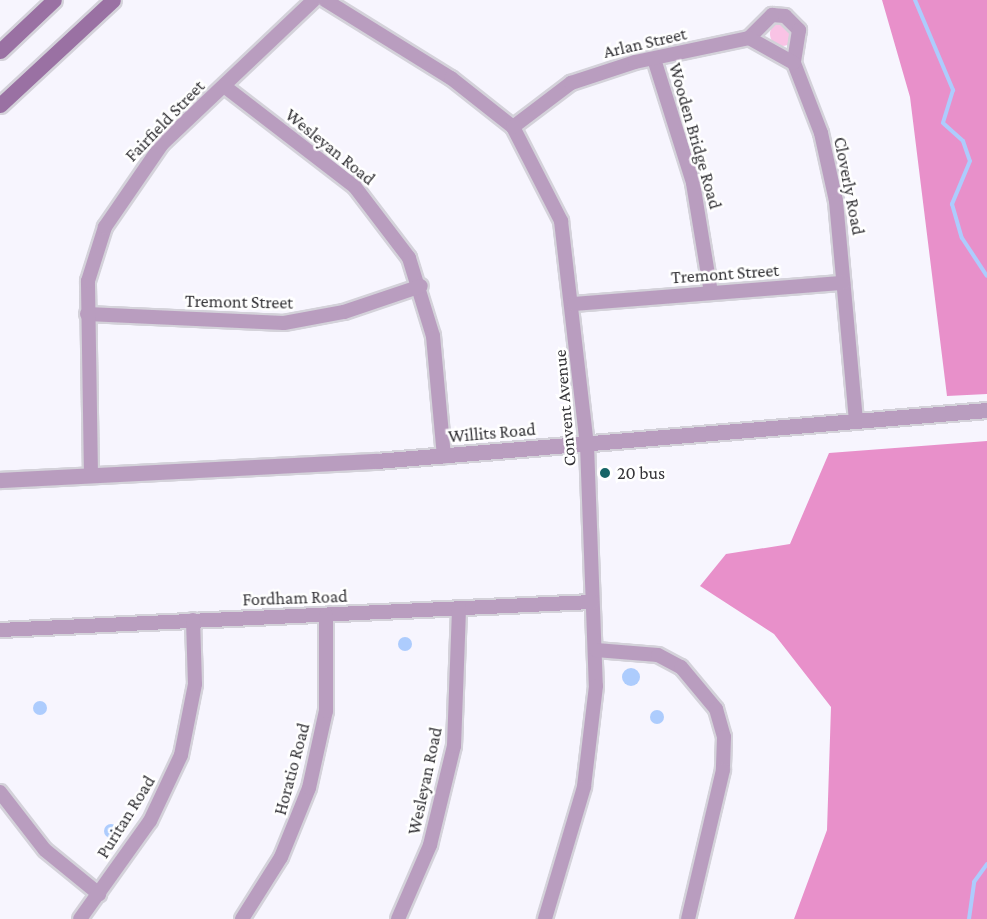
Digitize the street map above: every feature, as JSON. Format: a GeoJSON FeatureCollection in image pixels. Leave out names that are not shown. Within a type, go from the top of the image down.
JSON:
{"type":"FeatureCollection","features":[{"type":"Feature","properties":{"kind":"main road"},"geometry":{"type":"LineString","coordinates":[[0,51],[54,0]]}},
{"type":"Feature","properties":{"kind":"main road"},"geometry":{"type":"LineString","coordinates":[[0,105],[113,0]]}},
{"type":"Feature","properties":{"kind":"street","name":"Fairfield Street"},"geometry":{"type":"LineString","coordinates":[[91,476],[87,314],[95,254],[118,202],[162,144],[314,0]]}},
{"type":"Feature","properties":{"kind":"street","name":"Convent Avenue"},"geometry":{"type":"LineString","coordinates":[[325,0],[451,78],[513,127],[561,221],[574,304],[587,445],[592,602],[596,650],[584,787],[545,919]]}},
{"type":"Feature","properties":{"kind":"street","name":"Cloverly Road"},"geometry":{"type":"LineString","coordinates":[[749,38],[772,15],[786,16],[799,30],[794,63],[831,172],[856,420]]}},
{"type":"Feature","properties":{"kind":"street","name":"Arlan Street"},"geometry":{"type":"LineString","coordinates":[[513,127],[580,79],[654,59],[749,38]]}},
{"type":"Feature","properties":{"kind":"street"},"geometry":{"type":"LineString","coordinates":[[749,38],[794,63]]}},
{"type":"Feature","properties":{"kind":"street","name":"Wooden Bridge Road"},"geometry":{"type":"LineString","coordinates":[[654,59],[693,183],[711,294]]}},
{"type":"Feature","properties":{"kind":"street","name":"Wesleyan Road"},"geometry":{"type":"LineString","coordinates":[[224,86],[355,187],[395,235],[421,286],[433,336],[444,456]]}},
{"type":"Feature","properties":{"kind":"street","name":"Tremont Street"},"geometry":{"type":"LineString","coordinates":[[574,304],[843,283]]}},
{"type":"Feature","properties":{"kind":"street","name":"Tremont Street"},"geometry":{"type":"LineString","coordinates":[[87,314],[284,323],[344,312],[421,286]]}},
{"type":"Feature","properties":{"kind":"street","name":"Willits Road"},"geometry":{"type":"LineString","coordinates":[[0,480],[444,456],[987,410]]}},
{"type":"Feature","properties":{"kind":"street","name":"Fordham Road"},"geometry":{"type":"LineString","coordinates":[[0,630],[592,602]]}},
{"type":"Feature","properties":{"kind":"street","name":"Wesleyan Road"},"geometry":{"type":"LineString","coordinates":[[398,919],[430,845],[454,746],[459,608]]}},
{"type":"Feature","properties":{"kind":"street","name":"Horatio Road"},"geometry":{"type":"LineString","coordinates":[[242,919],[281,857],[309,788],[326,711],[326,615]]}},
{"type":"Feature","properties":{"kind":"street","name":"Puritan Road"},"geometry":{"type":"LineString","coordinates":[[80,919],[150,821],[181,755],[195,684],[193,620]]}},
{"type":"Feature","properties":{"kind":"street"},"geometry":{"type":"LineString","coordinates":[[596,650],[658,655],[681,667],[716,709],[724,737],[723,770],[688,919]]}},
{"type":"Feature","properties":{"kind":"street"},"geometry":{"type":"LineString","coordinates":[[0,792],[45,850],[99,894]]}},
{"type":"Feature","properties":{"kind":"shaded area"},"geometry":{"type":"Polygon","coordinates":[[[882,0],[987,0],[987,394],[947,396],[910,97],[882,0]]]}},
{"type":"Feature","properties":{"kind":"shaded area"},"geometry":{"type":"Polygon","coordinates":[[[782,22],[790,26],[794,34],[790,42],[782,46],[774,42],[770,34],[774,26],[782,22]]]}},
{"type":"Feature","properties":{"kind":"shaded area"},"geometry":{"type":"Polygon","coordinates":[[[987,441],[987,919],[794,919],[827,830],[831,707],[774,634],[700,586],[726,554],[790,544],[829,453],[987,441]]]}},
{"type":"Feature","properties":{"kind":"water"},"geometry":{"type":"Polygon","coordinates":[[[402,637],[408,637],[412,644],[408,651],[402,651],[398,647],[398,641],[402,637]]]}},
{"type":"Feature","properties":{"kind":"water"},"geometry":{"type":"Polygon","coordinates":[[[631,668],[637,671],[640,677],[637,683],[631,686],[625,683],[622,677],[625,671],[631,668]]]}},
{"type":"Feature","properties":{"kind":"water"},"geometry":{"type":"Polygon","coordinates":[[[37,701],[43,701],[47,708],[43,715],[37,715],[33,711],[33,705],[37,701]]]}},
{"type":"Feature","properties":{"kind":"water"},"geometry":{"type":"Polygon","coordinates":[[[657,710],[662,712],[664,717],[662,722],[657,724],[652,722],[650,717],[652,712],[657,710]]]}},
{"type":"Feature","properties":{"kind":"water"},"geometry":{"type":"Polygon","coordinates":[[[108,824],[114,824],[118,831],[114,838],[108,838],[104,834],[104,828],[108,824]]]}},
{"type":"Feature","properties":{"kind":"waterway"},"geometry":{"type":"LineString","coordinates":[[915,0],[953,90],[943,123],[963,141],[970,161],[952,204],[962,238],[987,276]]}},
{"type":"Feature","properties":{"kind":"waterway"},"geometry":{"type":"LineString","coordinates":[[969,919],[974,882],[987,864]]}},
{"type":"Feature","properties":{"kind":"place","name":"20 bus"},"geometry":{"type":"Point","coordinates":[605,473]}}]}
